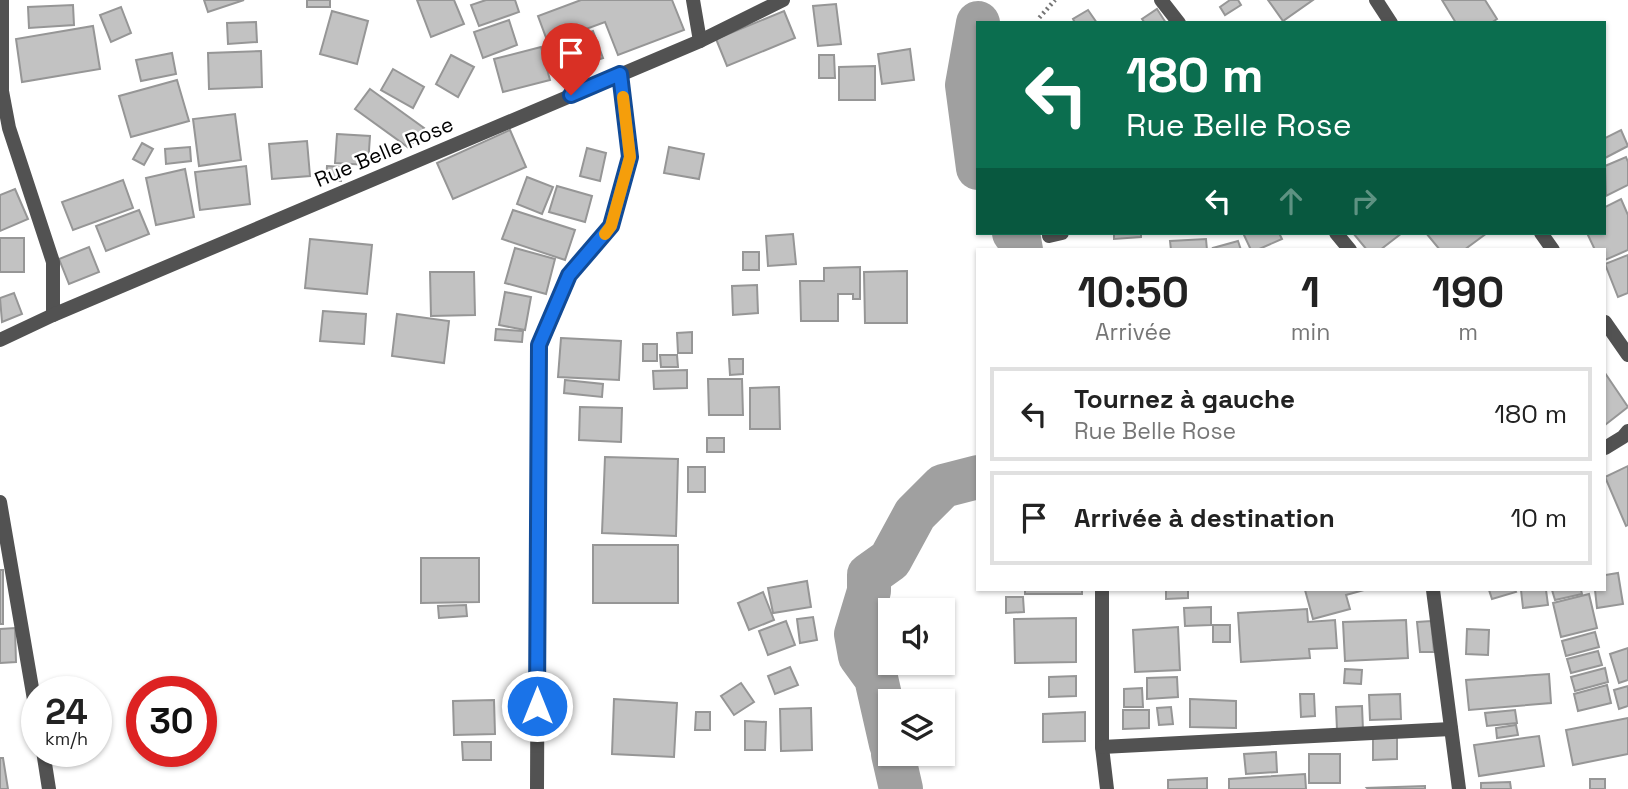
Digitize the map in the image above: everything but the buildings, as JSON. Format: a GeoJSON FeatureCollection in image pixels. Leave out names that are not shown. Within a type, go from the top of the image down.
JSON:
{"type":"FeatureCollection","features":[{"type":"Feature","properties":{"kind":"street"},"geometry":{"type":"LineString","coordinates":[[2,0],[2,92],[9,128],[53,262],[53,315]]}},
{"type":"Feature","properties":{"kind":"street"},"geometry":{"type":"LineString","coordinates":[[693,0],[700,41]]}},
{"type":"Feature","properties":{"kind":"street","name":"Rue Belle Rose"},"geometry":{"type":"LineString","coordinates":[[0,340],[53,315],[700,41],[783,0]]}},
{"type":"Feature","properties":{"kind":"street"},"geometry":{"type":"LineString","coordinates":[[1161,0],[1177,21]]}},
{"type":"Feature","properties":{"kind":"street"},"geometry":{"type":"LineString","coordinates":[[1376,0],[1390,21]]}},
{"type":"Feature","properties":{"kind":"street"},"geometry":{"type":"LineString","coordinates":[[537,789],[539,345],[569,275],[611,226],[630,157],[620,74]]}},
{"type":"Feature","properties":{"kind":"street"},"geometry":{"type":"LineString","coordinates":[[1606,323],[1628,355]]}},
{"type":"Feature","properties":{"kind":"street"},"geometry":{"type":"LineString","coordinates":[[1606,447],[1628,431]]}},
{"type":"Feature","properties":{"kind":"street"},"geometry":{"type":"LineString","coordinates":[[0,502],[30,676]]}},
{"type":"Feature","properties":{"kind":"street"},"geometry":{"type":"LineString","coordinates":[[1101,591],[1102,747],[1107,789]]}},
{"type":"Feature","properties":{"kind":"street"},"geometry":{"type":"LineString","coordinates":[[1433,591],[1459,789]]}},
{"type":"Feature","properties":{"kind":"street"},"geometry":{"type":"LineString","coordinates":[[1102,747],[1451,729]]}},
{"type":"Feature","properties":{"kind":"street"},"geometry":{"type":"LineString","coordinates":[[46,767],[49,789]]}},
{"type":"Feature","properties":{"kind":"path"},"geometry":{"type":"LineString","coordinates":[[1039,21],[1055,0]]}},
{"type":"Feature","properties":{"kind":"waterway"},"geometry":{"type":"LineString","coordinates":[[976,34],[967,85],[976,153]]}},
{"type":"Feature","properties":{"kind":"waterway"},"geometry":{"type":"LineString","coordinates":[[1016,235],[1021,248]]}},
{"type":"Feature","properties":{"kind":"waterway"},"geometry":{"type":"LineString","coordinates":[[878,689],[876,678],[860,656],[856,634],[869,591],[869,575],[890,560],[915,514],[943,486],[976,478]]}},
{"type":"Feature","properties":{"kind":"waterway"},"geometry":{"type":"LineString","coordinates":[[896,766],[901,789]]}},
{"type":"Feature","properties":{"kind":"slow traffic"},"geometry":{"type":"LineString","coordinates":[[605,234],[611,226],[630,157],[623,97]]}},
{"type":"Feature","properties":{"kind":"route"},"geometry":{"type":"LineString","coordinates":[[537,706],[539,345],[569,275],[611,226],[630,157],[620,74],[571,95]]}}]}
